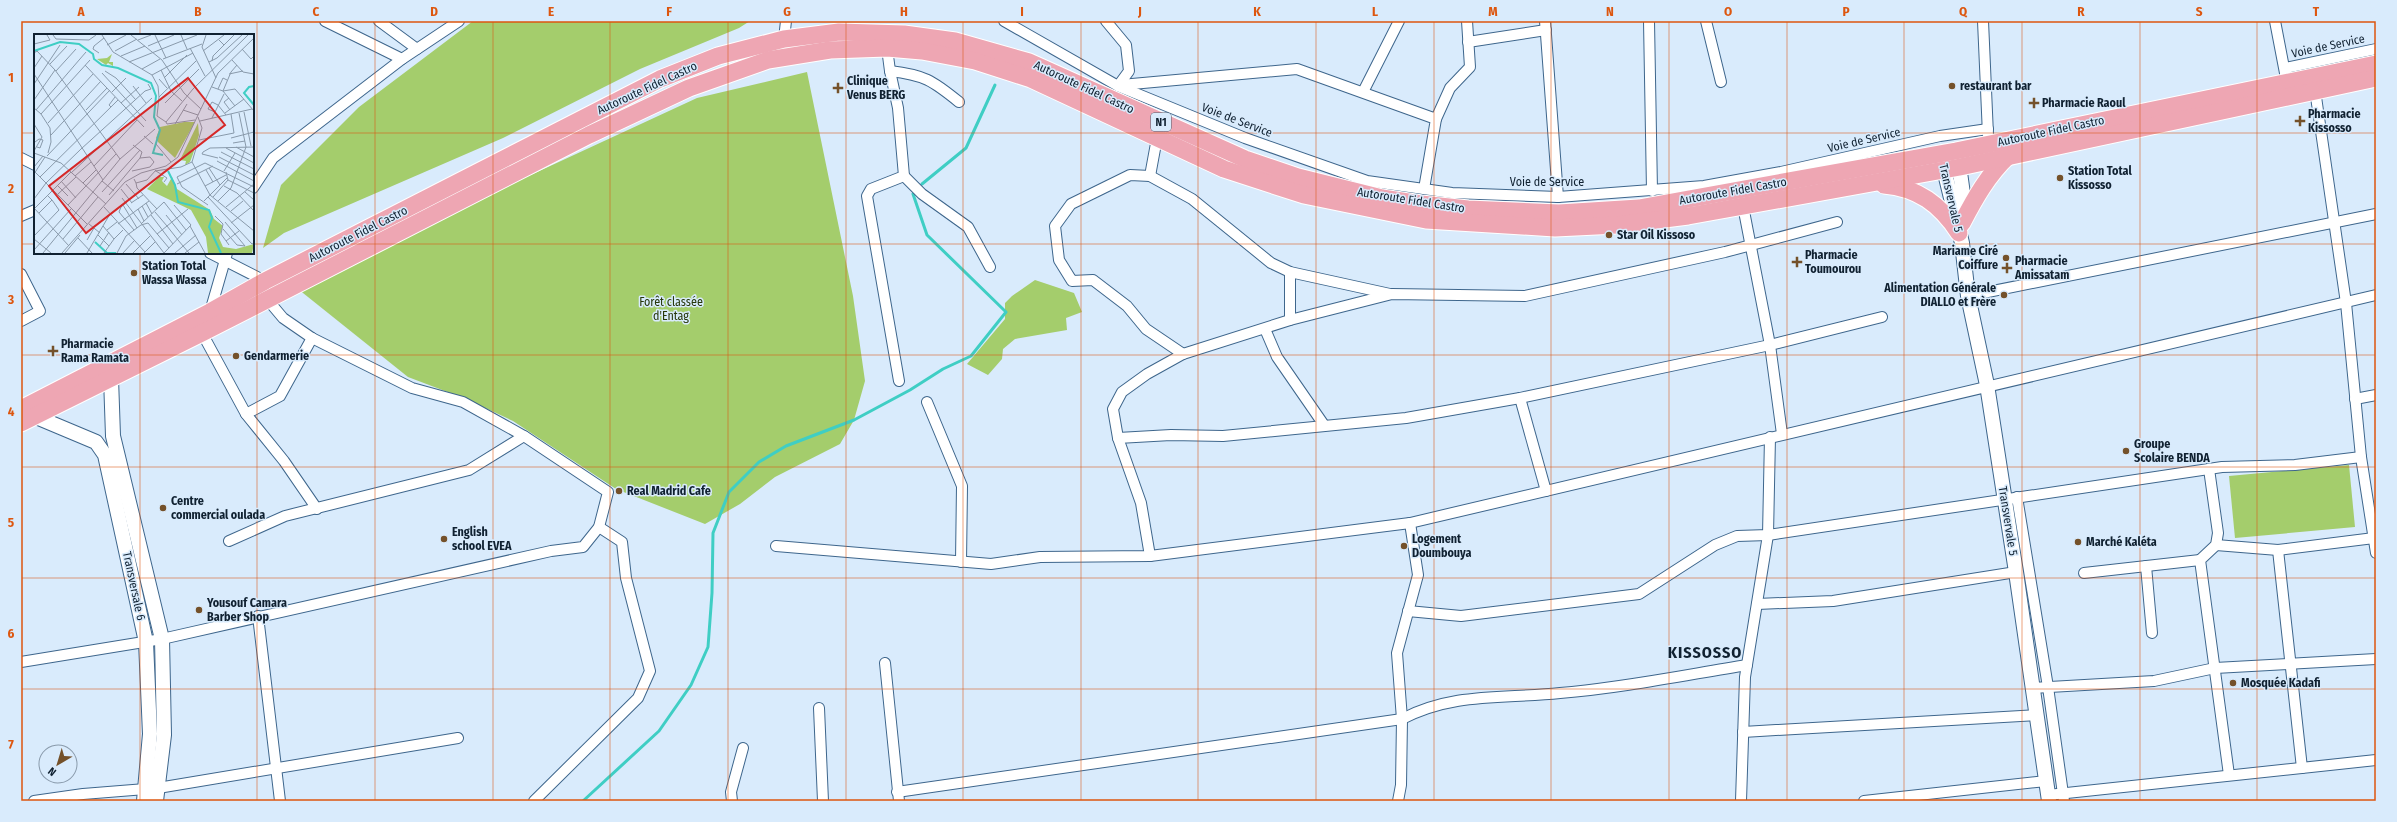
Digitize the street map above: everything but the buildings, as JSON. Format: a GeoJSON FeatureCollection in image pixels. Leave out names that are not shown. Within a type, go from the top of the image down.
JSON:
{"type":"FeatureCollection","features":[{"type":"Feature","properties":{"kind":"highway","name":"Autoroute Fidel Castro"},"geometry":{"type":"LineString","coordinates":[[25,416],[108,372],[265,281],[660,79],[718,56],[784,39],[839,32],[904,34],[954,41],[1029,62],[1115,92],[1245,159],[1298,177],[1382,198],[1468,209],[1559,213],[1639,208],[1950,160],[2008,156],[2376,78]]}},
{"type":"Feature","properties":{"kind":"highway","name":"Autoroute Fidel Castro"},"geometry":{"type":"LineString","coordinates":[[108,372],[202,333],[589,135],[708,80],[768,60],[830,50],[888,48],[922,51],[975,61],[1031,79],[1224,169],[1304,195],[1426,220],[1563,228],[1617,225],[1743,206],[1868,183],[1950,160],[1988,137],[2286,75],[2376,64]]}},
{"type":"Feature","properties":{"kind":"highway"},"geometry":{"type":"LineString","coordinates":[[1868,183],[1900,186],[1918,193],[1940,208],[1961,233],[1979,191],[1995,168],[2008,156]]}},
{"type":"Feature","properties":{"kind":"main road","name":"Transvervale 5"},"geometry":{"type":"LineString","coordinates":[[1950,160],[1961,233],[1968,296],[2011,498],[2016,572],[2048,798]]}},
{"type":"Feature","properties":{"kind":"main road","name":"Transversale 6"},"geometry":{"type":"LineString","coordinates":[[108,372],[114,436],[162,639],[164,735],[151,795]]}},
{"type":"Feature","properties":{"kind":"main road","name":"Transversale 6"},"geometry":{"type":"LineString","coordinates":[[25,416],[96,442],[105,455],[146,642],[151,795]]}},
{"type":"Feature","properties":{"kind":"street"},"geometry":{"type":"LineString","coordinates":[[325,21],[402,59]]}},
{"type":"Feature","properties":{"kind":"street"},"geometry":{"type":"LineString","coordinates":[[379,21],[417,49]]}},
{"type":"Feature","properties":{"kind":"street"},"geometry":{"type":"LineString","coordinates":[[254,186],[272,158],[402,59],[459,21]]}},
{"type":"Feature","properties":{"kind":"street"},"geometry":{"type":"LineString","coordinates":[[784,39],[786,21]]}},
{"type":"Feature","properties":{"kind":"street","name":"Voie de Service"},"geometry":{"type":"LineString","coordinates":[[1004,21],[1115,92],[1367,181],[1452,193],[1558,197],[1719,184],[1781,172],[1940,136],[1988,137]]}},
{"type":"Feature","properties":{"kind":"street"},"geometry":{"type":"LineString","coordinates":[[1106,21],[1126,45],[1129,71],[1115,92]]}},
{"type":"Feature","properties":{"kind":"street"},"geometry":{"type":"LineString","coordinates":[[1363,92],[1399,21]]}},
{"type":"Feature","properties":{"kind":"street"},"geometry":{"type":"LineString","coordinates":[[1424,189],[1436,119],[1450,88],[1470,67],[1467,21]]}},
{"type":"Feature","properties":{"kind":"street"},"geometry":{"type":"LineString","coordinates":[[1649,21],[1652,190]]}},
{"type":"Feature","properties":{"kind":"street"},"geometry":{"type":"LineString","coordinates":[[1706,21],[1721,82]]}},
{"type":"Feature","properties":{"kind":"street"},"geometry":{"type":"LineString","coordinates":[[1983,21],[1988,137]]}},
{"type":"Feature","properties":{"kind":"street"},"geometry":{"type":"LineString","coordinates":[[2275,21],[2286,75]]}},
{"type":"Feature","properties":{"kind":"street"},"geometry":{"type":"LineString","coordinates":[[1468,42],[1545,25],[1558,197]]}},
{"type":"Feature","properties":{"kind":"street"},"geometry":{"type":"LineString","coordinates":[[888,48],[890,71],[898,108],[904,176],[922,194],[968,227],[990,267]]}},
{"type":"Feature","properties":{"kind":"street","name":"Voie de Service"},"geometry":{"type":"LineString","coordinates":[[2286,75],[2376,49]]}},
{"type":"Feature","properties":{"kind":"street"},"geometry":{"type":"LineString","coordinates":[[1115,92],[1297,70],[1436,119]]}},
{"type":"Feature","properties":{"kind":"street"},"geometry":{"type":"LineString","coordinates":[[890,71],[916,74],[939,86],[959,102]]}},
{"type":"Feature","properties":{"kind":"street"},"geometry":{"type":"LineString","coordinates":[[2315,90],[2346,303],[2361,457],[2376,553]]}},
{"type":"Feature","properties":{"kind":"street"},"geometry":{"type":"LineString","coordinates":[[1150,176],[1157,138]]}},
{"type":"Feature","properties":{"kind":"street"},"geometry":{"type":"LineString","coordinates":[[21,158],[34,164]]}},
{"type":"Feature","properties":{"kind":"street"},"geometry":{"type":"LineString","coordinates":[[1183,354],[1146,329],[1127,306],[1093,280],[1072,281],[1059,260],[1055,226],[1071,204],[1130,175],[1150,176],[1192,199],[1271,263],[1290,272],[1392,294],[1525,296],[1752,245],[1837,222]]}},
{"type":"Feature","properties":{"kind":"street"},"geometry":{"type":"LineString","coordinates":[[899,381],[866,196],[871,189],[904,176]]}},
{"type":"Feature","properties":{"kind":"street"},"geometry":{"type":"LineString","coordinates":[[1743,206],[1752,245],[1770,345],[1782,434]]}},
{"type":"Feature","properties":{"kind":"street"},"geometry":{"type":"LineString","coordinates":[[21,216],[34,210]]}},
{"type":"Feature","properties":{"kind":"street"},"geometry":{"type":"LineString","coordinates":[[1968,296],[2334,224],[2376,214]]}},
{"type":"Feature","properties":{"kind":"street"},"geometry":{"type":"LineString","coordinates":[[214,254],[226,257],[265,281]]}},
{"type":"Feature","properties":{"kind":"street"},"geometry":{"type":"LineString","coordinates":[[210,312],[226,257]]}},
{"type":"Feature","properties":{"kind":"street"},"geometry":{"type":"LineString","coordinates":[[1290,272],[1290,320]]}},
{"type":"Feature","properties":{"kind":"street"},"geometry":{"type":"LineString","coordinates":[[21,274],[40,311],[21,321]]}},
{"type":"Feature","properties":{"kind":"street"},"geometry":{"type":"LineString","coordinates":[[1150,556],[1141,503],[1118,438],[1113,409],[1122,392],[1147,374],[1183,354],[1290,320],[1392,294]]}},
{"type":"Feature","properties":{"kind":"street"},"geometry":{"type":"LineString","coordinates":[[776,546],[991,564],[1040,557],[1150,556],[1410,523],[2376,295]]}},
{"type":"Feature","properties":{"kind":"street"},"geometry":{"type":"LineString","coordinates":[[21,662],[162,639],[258,616],[551,551],[583,547],[600,528],[608,492],[524,436],[463,402],[412,388],[312,338],[283,318],[267,299]]}},
{"type":"Feature","properties":{"kind":"street"},"geometry":{"type":"LineString","coordinates":[[1118,438],[1171,435],[1223,436],[1324,425],[1342,426],[1406,418],[1520,398],[1770,345],[1882,317]]}},
{"type":"Feature","properties":{"kind":"street"},"geometry":{"type":"LineString","coordinates":[[1265,329],[1277,357],[1324,425]]}},
{"type":"Feature","properties":{"kind":"street"},"geometry":{"type":"LineString","coordinates":[[202,333],[246,414],[284,461],[317,510]]}},
{"type":"Feature","properties":{"kind":"street"},"geometry":{"type":"LineString","coordinates":[[246,414],[280,396],[312,338]]}},
{"type":"Feature","properties":{"kind":"street"},"geometry":{"type":"LineString","coordinates":[[2355,399],[2376,395]]}},
{"type":"Feature","properties":{"kind":"street"},"geometry":{"type":"LineString","coordinates":[[1520,398],[1546,490]]}},
{"type":"Feature","properties":{"kind":"street"},"geometry":{"type":"LineString","coordinates":[[927,402],[962,486],[961,562]]}},
{"type":"Feature","properties":{"kind":"street"},"geometry":{"type":"LineString","coordinates":[[229,541],[285,516],[317,510],[469,470],[524,436]]}},
{"type":"Feature","properties":{"kind":"street"},"geometry":{"type":"LineString","coordinates":[[1742,801],[1746,665],[1768,535],[1770,437]]}},
{"type":"Feature","properties":{"kind":"street"},"geometry":{"type":"LineString","coordinates":[[1408,611],[1461,616],[1639,594],[1715,545],[1737,536],[1768,535],[2209,469],[2295,465],[2361,457]]}},
{"type":"Feature","properties":{"kind":"street"},"geometry":{"type":"LineString","coordinates":[[2084,573],[2200,560],[2216,545],[2218,533],[2209,469]]}},
{"type":"Feature","properties":{"kind":"street"},"geometry":{"type":"LineString","coordinates":[[2011,498],[2048,687],[2063,797]]}},
{"type":"Feature","properties":{"kind":"street"},"geometry":{"type":"LineString","coordinates":[[1398,801],[1401,785],[1402,719],[1398,653],[1418,575],[1410,523]]}},
{"type":"Feature","properties":{"kind":"street"},"geometry":{"type":"LineString","coordinates":[[534,801],[638,698],[650,670],[626,578],[622,542],[600,528]]}},
{"type":"Feature","properties":{"kind":"street"},"geometry":{"type":"LineString","coordinates":[[2216,545],[2278,550],[2374,538]]}},
{"type":"Feature","properties":{"kind":"street"},"geometry":{"type":"LineString","coordinates":[[2278,550],[2292,665],[2302,768]]}},
{"type":"Feature","properties":{"kind":"street"},"geometry":{"type":"LineString","coordinates":[[2200,560],[2216,668],[2229,775]]}},
{"type":"Feature","properties":{"kind":"street"},"geometry":{"type":"LineString","coordinates":[[2146,566],[2152,633]]}},
{"type":"Feature","properties":{"kind":"street"},"geometry":{"type":"LineString","coordinates":[[1757,604],[1833,601],[2016,572]]}},
{"type":"Feature","properties":{"kind":"street"},"geometry":{"type":"LineString","coordinates":[[258,616],[280,801]]}},
{"type":"Feature","properties":{"kind":"street"},"geometry":{"type":"LineString","coordinates":[[2032,688],[2154,680],[2216,668],[2292,665],[2376,659]]}},
{"type":"Feature","properties":{"kind":"street"},"geometry":{"type":"LineString","coordinates":[[885,663],[898,797],[1402,719],[1420,710],[1464,698],[1560,694],[1746,665]]}},
{"type":"Feature","properties":{"kind":"street"},"geometry":{"type":"LineString","coordinates":[[819,708],[823,801]]}},
{"type":"Feature","properties":{"kind":"street"},"geometry":{"type":"LineString","coordinates":[[1743,732],[2037,716]]}},
{"type":"Feature","properties":{"kind":"street"},"geometry":{"type":"LineString","coordinates":[[34,801],[83,794],[151,795],[277,768],[458,738]]}},
{"type":"Feature","properties":{"kind":"street"},"geometry":{"type":"LineString","coordinates":[[732,801],[731,792],[743,748]]}},
{"type":"Feature","properties":{"kind":"street"},"geometry":{"type":"LineString","coordinates":[[2048,798],[2229,775],[2376,760]]}},
{"type":"Feature","properties":{"kind":"street"},"geometry":{"type":"LineString","coordinates":[[1864,801],[2046,780]]}},
{"type":"Feature","properties":{"kind":"green space"},"geometry":{"type":"Polygon","coordinates":[[[473,21],[750,21],[739,28],[640,69],[503,138],[284,233],[263,248],[281,185],[359,107],[473,21]]]}},
{"type":"Feature","properties":{"kind":"green space","name":"Forêt classée d'Entag"},"geometry":{"type":"Polygon","coordinates":[[[807,72],[853,296],[865,381],[854,420],[840,444],[775,477],[740,504],[705,524],[616,489],[513,421],[466,399],[408,377],[293,285],[697,98],[807,72]]]}},
{"type":"Feature","properties":{"kind":"green space"},"geometry":{"type":"Polygon","coordinates":[[[1035,280],[1074,293],[1082,312],[1066,318],[1067,330],[1015,339],[1003,349],[1002,359],[988,375],[967,364],[1005,319],[1005,303],[1012,296],[1035,280]]]}},
{"type":"Feature","properties":{"kind":"green space"},"geometry":{"type":"Polygon","coordinates":[[[2349,465],[2355,527],[2235,538],[2229,476],[2349,465]]]}},
{"type":"Feature","properties":{"kind":"waterway"},"geometry":{"type":"LineString","coordinates":[[922,184],[966,148],[995,85]]}},
{"type":"Feature","properties":{"kind":"waterway"},"geometry":{"type":"LineString","coordinates":[[583,801],[659,731],[691,685],[708,647],[712,593],[713,533],[729,492],[759,462],[786,446],[854,420],[910,390],[943,369],[971,356],[1006,312],[927,235],[913,194]]}},
{"type":"Feature","properties":{"kind":"place","name":"restaurant bar"},"geometry":{"type":"Point","coordinates":[1952,86]}},
{"type":"Feature","properties":{"kind":"place","name":"Clinique Venus BERG"},"geometry":{"type":"Point","coordinates":[838,88]}},
{"type":"Feature","properties":{"kind":"place","name":"Pharmacie Raoul"},"geometry":{"type":"Point","coordinates":[2034,103]}},
{"type":"Feature","properties":{"kind":"place","name":"Pharmacie Kissosso"},"geometry":{"type":"Point","coordinates":[2300,121]}},
{"type":"Feature","properties":{"kind":"place","name":"Station Total Kissosso"},"geometry":{"type":"Point","coordinates":[2060,178]}},
{"type":"Feature","properties":{"kind":"place","name":"Star Oil Kissoso"},"geometry":{"type":"Point","coordinates":[1609,235]}},
{"type":"Feature","properties":{"kind":"place","name":"Mariame Ciré Coiffure"},"geometry":{"type":"Point","coordinates":[2006,258]}},
{"type":"Feature","properties":{"kind":"place","name":"Pharmacie Toumourou"},"geometry":{"type":"Point","coordinates":[1797,262]}},
{"type":"Feature","properties":{"kind":"place","name":"Pharmacie Amissatam"},"geometry":{"type":"Point","coordinates":[2007,268]}},
{"type":"Feature","properties":{"kind":"place","name":"Station Total Wassa Wassa"},"geometry":{"type":"Point","coordinates":[134,273]}},
{"type":"Feature","properties":{"kind":"place","name":"Alimentation Générale DIALLO et Frère"},"geometry":{"type":"Point","coordinates":[2004,295]}},
{"type":"Feature","properties":{"kind":"place","name":"Pharmacie Rama Ramata"},"geometry":{"type":"Point","coordinates":[53,351]}},
{"type":"Feature","properties":{"kind":"place","name":"Gendarmerie"},"geometry":{"type":"Point","coordinates":[236,356]}},
{"type":"Feature","properties":{"kind":"place","name":"Groupe Scolaire BENDA"},"geometry":{"type":"Point","coordinates":[2126,451]}},
{"type":"Feature","properties":{"kind":"place","name":"Real Madrid Cafe"},"geometry":{"type":"Point","coordinates":[619,491]}},
{"type":"Feature","properties":{"kind":"place","name":"Centre commercial oulada"},"geometry":{"type":"Point","coordinates":[163,508]}},
{"type":"Feature","properties":{"kind":"place","name":"English school EVEA"},"geometry":{"type":"Point","coordinates":[444,539]}},
{"type":"Feature","properties":{"kind":"place","name":"Marché Kaléta"},"geometry":{"type":"Point","coordinates":[2078,542]}},
{"type":"Feature","properties":{"kind":"place","name":"Logement Doumbouya"},"geometry":{"type":"Point","coordinates":[1404,546]}},
{"type":"Feature","properties":{"kind":"place","name":"Yousouf Camara Barber Shop"},"geometry":{"type":"Point","coordinates":[199,610]}},
{"type":"Feature","properties":{"kind":"place","name":"Mosquée Kadafi"},"geometry":{"type":"Point","coordinates":[2233,683]}},
{"type":"Feature","properties":{"kind":"district","name":"KISSOSSO"},"geometry":{"type":"Point","coordinates":[1705,652]}}]}
